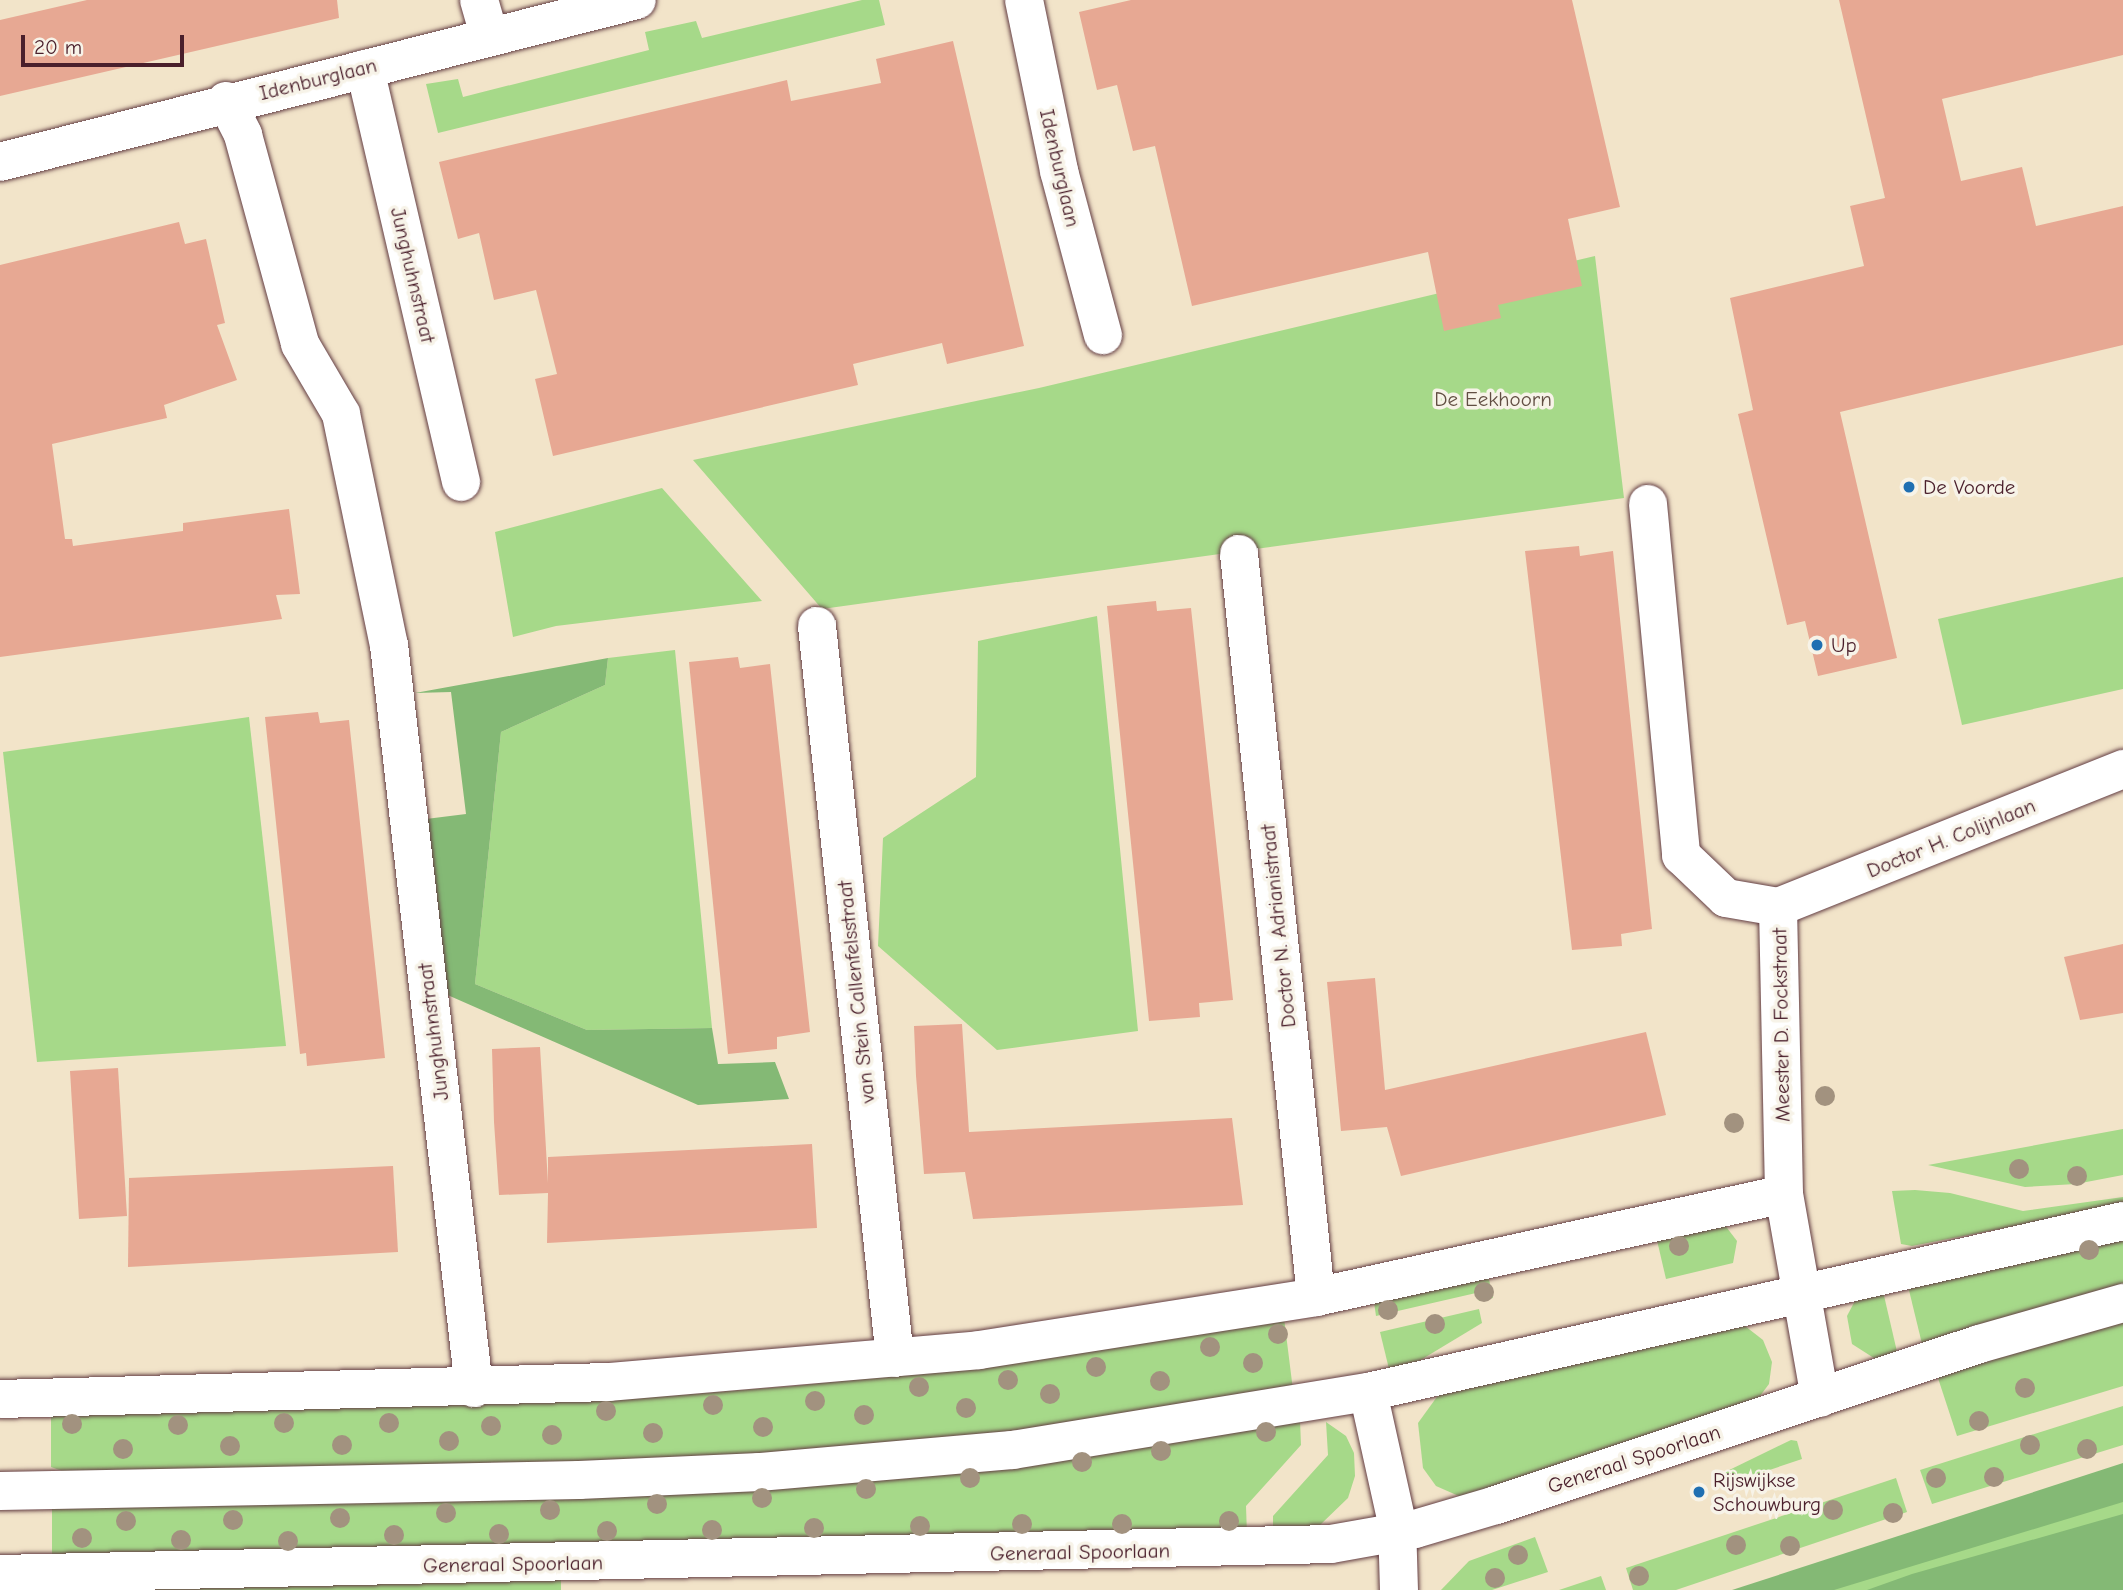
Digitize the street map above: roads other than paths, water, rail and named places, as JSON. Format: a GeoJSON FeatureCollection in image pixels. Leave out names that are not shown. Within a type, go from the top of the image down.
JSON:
{"type":"FeatureCollection","features":[{"type":"Feature","properties":{"kind":"street","name":"Idenburglaan"},"geometry":{"type":"LineString","coordinates":[[0,162],[226,101],[365,69],[484,18],[638,0]]}},
{"type":"Feature","properties":{"kind":"street","name":"Idenburglaan"},"geometry":{"type":"LineString","coordinates":[[1024,0],[1059,171],[1103,335]]}},
{"type":"Feature","properties":{"kind":"street","name":"Junghuhnstraat"},"geometry":{"type":"LineString","coordinates":[[365,69],[461,482]]}},
{"type":"Feature","properties":{"kind":"street","name":"Junghuhnstraat"},"geometry":{"type":"LineString","coordinates":[[226,101],[243,135],[300,344],[341,414],[392,676],[474,1388]]}},
{"type":"Feature","properties":{"kind":"street","name":"Meester D. Fockstraat"},"geometry":{"type":"LineString","coordinates":[[1648,504],[1681,855],[1726,898],[1778,907],[1784,1194],[1820,1398]]}},
{"type":"Feature","properties":{"kind":"street","name":"Doctor N. Adrianistraat"},"geometry":{"type":"LineString","coordinates":[[1239,554],[1316,1297]]}},
{"type":"Feature","properties":{"kind":"street","name":"van Stein Callenfelsstraat"},"geometry":{"type":"LineString","coordinates":[[817,626],[895,1358]]}},
{"type":"Feature","properties":{"kind":"street","name":"Doctor H. Colijnlaan"},"geometry":{"type":"LineString","coordinates":[[1778,907],[2123,769]]}},
{"type":"Feature","properties":{"kind":"street"},"geometry":{"type":"LineString","coordinates":[[0,1399],[474,1388],[712,1376],[895,1358],[1068,1338],[1316,1297],[1784,1194]]}},
{"type":"Feature","properties":{"kind":"street"},"geometry":{"type":"LineString","coordinates":[[0,1491],[579,1480],[785,1470],[1013,1450],[1368,1392],[2123,1221]]}},
{"type":"Feature","properties":{"kind":"street","name":"Generaal Spoorlaan"},"geometry":{"type":"LineString","coordinates":[[0,1574],[1296,1548],[1398,1533],[2001,1337],[2123,1303]]}},
{"type":"Feature","properties":{"kind":"street"},"geometry":{"type":"LineString","coordinates":[[1368,1392],[1398,1533],[1399,1590]]}},
{"type":"Feature","properties":{"kind":"place","name":"De Voorde"},"geometry":{"type":"Point","coordinates":[1909,487]}},
{"type":"Feature","properties":{"kind":"place","name":"Up"},"geometry":{"type":"Point","coordinates":[1817,645]}},
{"type":"Feature","properties":{"kind":"place","name":"Rijswijkse Schouwburg"},"geometry":{"type":"Point","coordinates":[1699,1492]}},
{"type":"Feature","properties":{"kind":"park label","name":"De Eekhoorn"},"geometry":{"type":"Point","coordinates":[1493,399]}}]}
